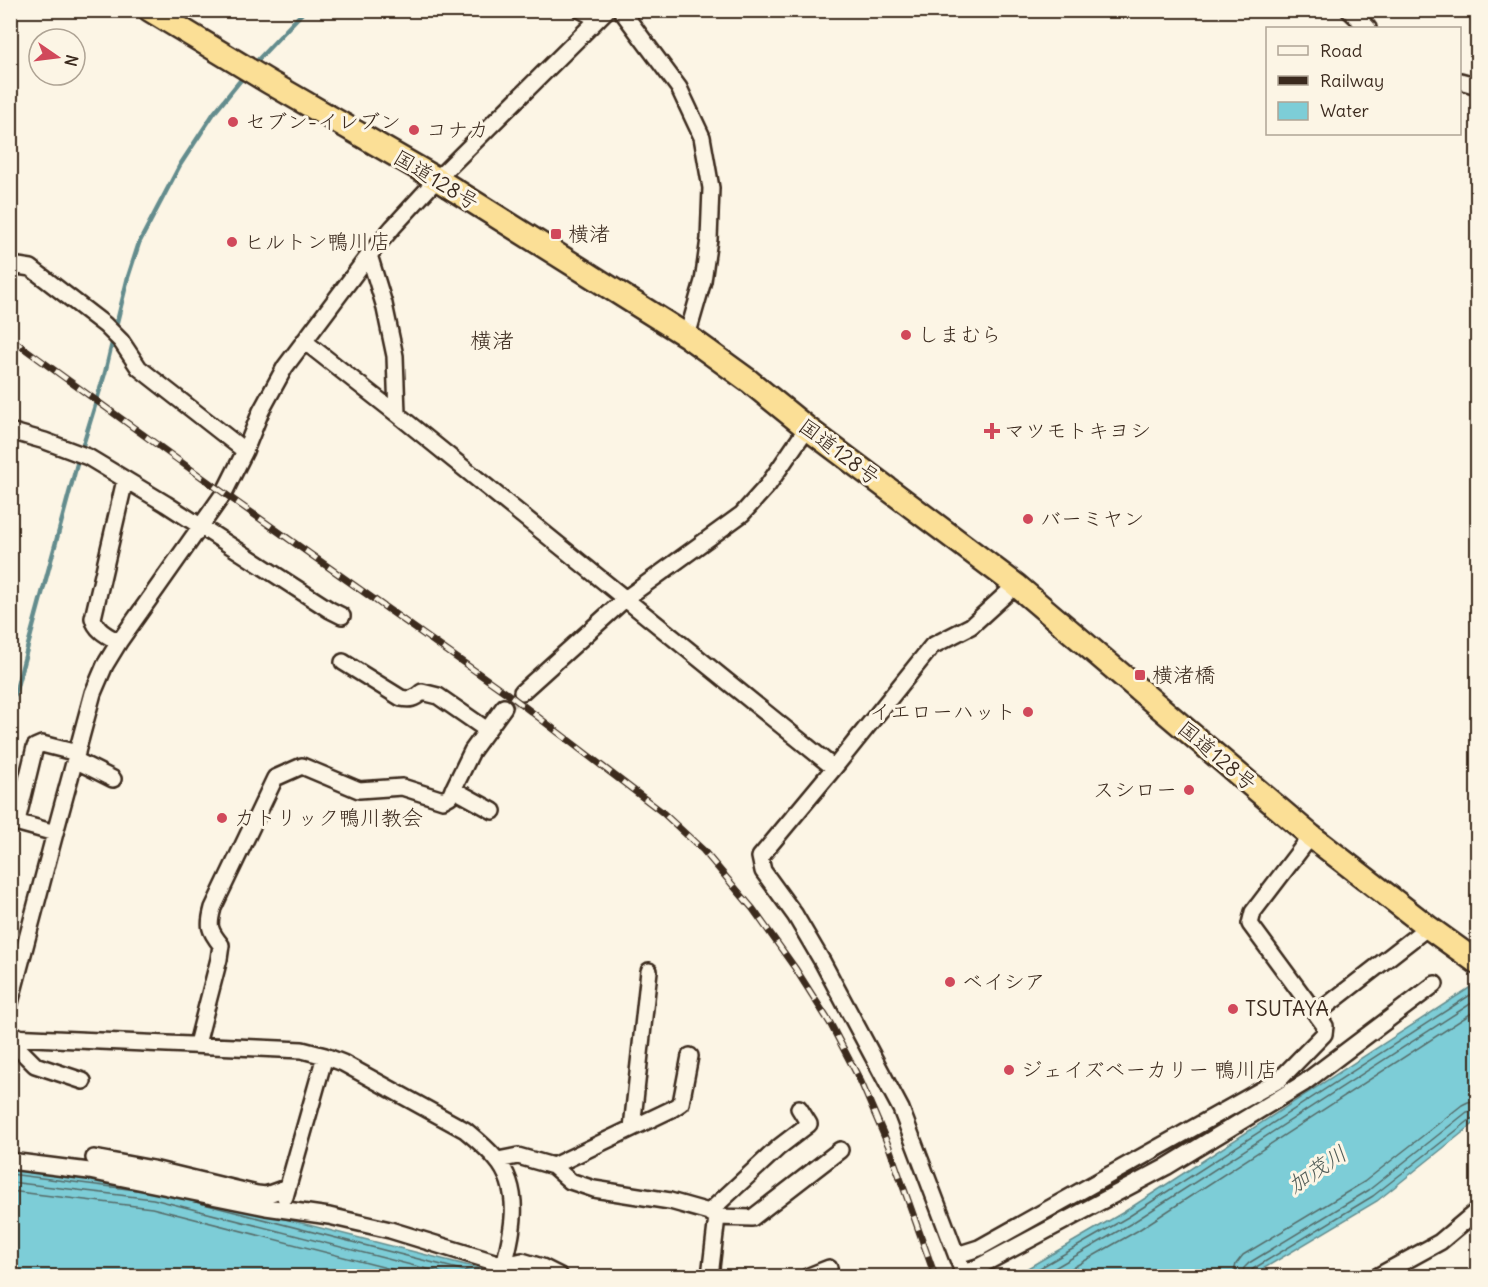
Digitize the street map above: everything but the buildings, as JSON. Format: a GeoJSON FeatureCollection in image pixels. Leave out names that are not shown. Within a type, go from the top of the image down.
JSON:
{"type":"FeatureCollection","features":[{"type":"Feature","properties":{"kind":"highway","name":"国道128号"},"geometry":{"type":"LineString","coordinates":[[150,10],[268,82],[437,179],[687,336],[1016,585],[1311,836],[1478,963]]}},
{"type":"Feature","properties":{"kind":"street"},"geometry":{"type":"LineString","coordinates":[[581,10],[603,15]]}},
{"type":"Feature","properties":{"kind":"street"},"geometry":{"type":"LineString","coordinates":[[621,10],[679,88],[702,137],[711,188],[709,239],[703,281],[687,336]]}},
{"type":"Feature","properties":{"kind":"street"},"geometry":{"type":"LineString","coordinates":[[1349,10],[1367,27]]}},
{"type":"Feature","properties":{"kind":"street"},"geometry":{"type":"LineString","coordinates":[[10,1003],[93,693],[105,665],[225,492],[246,451],[261,411],[285,367],[369,255],[437,179],[603,15]]}},
{"type":"Feature","properties":{"kind":"street"},"geometry":{"type":"LineString","coordinates":[[1461,81],[1478,86]]}},
{"type":"Feature","properties":{"kind":"street"},"geometry":{"type":"LineString","coordinates":[[369,255],[384,304],[395,356],[397,414]]}},
{"type":"Feature","properties":{"kind":"street"},"geometry":{"type":"LineString","coordinates":[[10,267],[31,268],[105,325],[121,341],[139,368],[246,451]]}},
{"type":"Feature","properties":{"kind":"street"},"geometry":{"type":"LineString","coordinates":[[304,340],[834,768]]}},
{"type":"Feature","properties":{"kind":"street"},"geometry":{"type":"LineString","coordinates":[[522,692],[625,599],[742,514],[768,485],[807,428]]}},
{"type":"Feature","properties":{"kind":"street"},"geometry":{"type":"LineString","coordinates":[[10,431],[88,457],[342,616]]}},
{"type":"Feature","properties":{"kind":"street"},"geometry":{"type":"LineString","coordinates":[[119,642],[99,630],[94,625],[93,618],[125,480]]}},
{"type":"Feature","properties":{"kind":"street"},"geometry":{"type":"LineString","coordinates":[[1016,585],[971,626],[932,646],[760,857],[763,871],[795,915],[901,1109],[957,1255],[962,1276],[1166,1167],[1304,1083],[1435,984]]}},
{"type":"Feature","properties":{"kind":"street"},"geometry":{"type":"LineString","coordinates":[[343,662],[401,698],[409,700],[422,692],[438,696],[487,729]]}},
{"type":"Feature","properties":{"kind":"street"},"geometry":{"type":"LineString","coordinates":[[197,1044],[221,945],[212,933],[209,922],[213,908],[275,778],[302,766],[359,790],[402,787],[443,800],[450,796],[472,751],[504,707]]}},
{"type":"Feature","properties":{"kind":"street"},"geometry":{"type":"LineString","coordinates":[[55,833],[19,823],[16,818],[35,747],[42,744],[76,756],[113,778]]}},
{"type":"Feature","properties":{"kind":"street"},"geometry":{"type":"LineString","coordinates":[[453,789],[493,811]]}},
{"type":"Feature","properties":{"kind":"street"},"geometry":{"type":"LineString","coordinates":[[957,1255],[979,1248],[1279,1080],[1324,1034],[1325,1026],[1250,924],[1253,912],[1311,836]]}},
{"type":"Feature","properties":{"kind":"street"},"geometry":{"type":"LineString","coordinates":[[1316,1014],[1428,927]]}},
{"type":"Feature","properties":{"kind":"street"},"geometry":{"type":"LineString","coordinates":[[632,1128],[649,971]]}},
{"type":"Feature","properties":{"kind":"street"},"geometry":{"type":"LineString","coordinates":[[83,1081],[35,1065],[18,1048],[14,1036],[302,1050],[343,1063],[465,1130],[498,1160],[506,1174],[513,1196],[514,1213],[513,1229],[503,1270]]}},
{"type":"Feature","properties":{"kind":"street"},"geometry":{"type":"LineString","coordinates":[[281,1209],[325,1056]]}},
{"type":"Feature","properties":{"kind":"street"},"geometry":{"type":"LineString","coordinates":[[553,1166],[681,1103],[690,1056]]}},
{"type":"Feature","properties":{"kind":"street"},"geometry":{"type":"LineString","coordinates":[[710,1276],[713,1214],[779,1147],[809,1124],[799,1108]]}},
{"type":"Feature","properties":{"kind":"street"},"geometry":{"type":"LineString","coordinates":[[498,1160],[518,1156],[553,1166],[570,1181],[594,1189],[669,1201],[713,1214],[752,1218],[840,1150]]}},
{"type":"Feature","properties":{"kind":"street"},"geometry":{"type":"LineString","coordinates":[[94,1158],[153,1169],[257,1194],[267,1195],[288,1187]]}},
{"type":"Feature","properties":{"kind":"street"},"geometry":{"type":"LineString","coordinates":[[10,1161],[90,1172],[266,1207],[329,1216],[390,1230],[503,1270],[522,1261],[560,1276]]}},
{"type":"Feature","properties":{"kind":"street"},"geometry":{"type":"LineString","coordinates":[[1378,1276],[1440,1242],[1478,1210]]}},
{"type":"Feature","properties":{"kind":"street"},"geometry":{"type":"LineString","coordinates":[[809,1276],[829,1268]]}},
{"type":"Feature","properties":{"kind":"water","name":"加茂川"},"geometry":{"type":"Polygon","coordinates":[[[1477,983],[1477,1121],[1377,1201],[1251,1276],[1014,1276],[1124,1212],[1477,983]]]}},
{"type":"Feature","properties":{"kind":"water"},"geometry":{"type":"Polygon","coordinates":[[[10,1168],[156,1186],[509,1276],[11,1276],[10,1168]]]}},
{"type":"Feature","properties":{"kind":"waterway"},"geometry":{"type":"LineString","coordinates":[[253,65],[305,10]]}},
{"type":"Feature","properties":{"kind":"waterway"},"geometry":{"type":"LineString","coordinates":[[115,330],[139,243],[180,165],[214,113],[244,76]]}},
{"type":"Feature","properties":{"kind":"waterway"},"geometry":{"type":"LineString","coordinates":[[82,448],[113,339]]}},
{"type":"Feature","properties":{"kind":"waterway"},"geometry":{"type":"LineString","coordinates":[[10,712],[77,464]]}},
{"type":"Feature","properties":{"kind":"tunnel"},"geometry":{"type":"LineString","coordinates":[[504,707],[522,692]]}},
{"type":"Feature","properties":{"kind":"railway"},"geometry":{"type":"LineString","coordinates":[[10,338],[512,697],[662,812],[703,850],[753,909],[830,1023],[861,1082],[889,1147],[935,1276]]}},
{"type":"Feature","properties":{"kind":"place","name":"セブン-イレブン"},"geometry":{"type":"Point","coordinates":[233,122]}},
{"type":"Feature","properties":{"kind":"place","name":"コナカ"},"geometry":{"type":"Point","coordinates":[414,130]}},
{"type":"Feature","properties":{"kind":"place","name":"横渚"},"geometry":{"type":"Point","coordinates":[556,234]}},
{"type":"Feature","properties":{"kind":"place","name":"ヒルトン鴨川店"},"geometry":{"type":"Point","coordinates":[232,242]}},
{"type":"Feature","properties":{"kind":"place","name":"しまむら"},"geometry":{"type":"Point","coordinates":[906,335]}},
{"type":"Feature","properties":{"kind":"place","name":"マツモトキヨシ"},"geometry":{"type":"Point","coordinates":[992,431]}},
{"type":"Feature","properties":{"kind":"place","name":"バーミヤン"},"geometry":{"type":"Point","coordinates":[1028,519]}},
{"type":"Feature","properties":{"kind":"place","name":"横渚橋"},"geometry":{"type":"Point","coordinates":[1140,675]}},
{"type":"Feature","properties":{"kind":"place","name":"イエローハット"},"geometry":{"type":"Point","coordinates":[1028,712]}},
{"type":"Feature","properties":{"kind":"place","name":"スシロー"},"geometry":{"type":"Point","coordinates":[1189,790]}},
{"type":"Feature","properties":{"kind":"place","name":"カトリック鴨川教会"},"geometry":{"type":"Point","coordinates":[222,818]}},
{"type":"Feature","properties":{"kind":"place","name":"ベイシア"},"geometry":{"type":"Point","coordinates":[950,982]}},
{"type":"Feature","properties":{"kind":"place","name":"TSUTAYA"},"geometry":{"type":"Point","coordinates":[1233,1009]}},
{"type":"Feature","properties":{"kind":"place","name":"ジェイズベーカリー 鴨川店"},"geometry":{"type":"Point","coordinates":[1009,1070]}},
{"type":"Feature","properties":{"kind":"district","name":"横渚"},"geometry":{"type":"Point","coordinates":[492,340]}}]}
